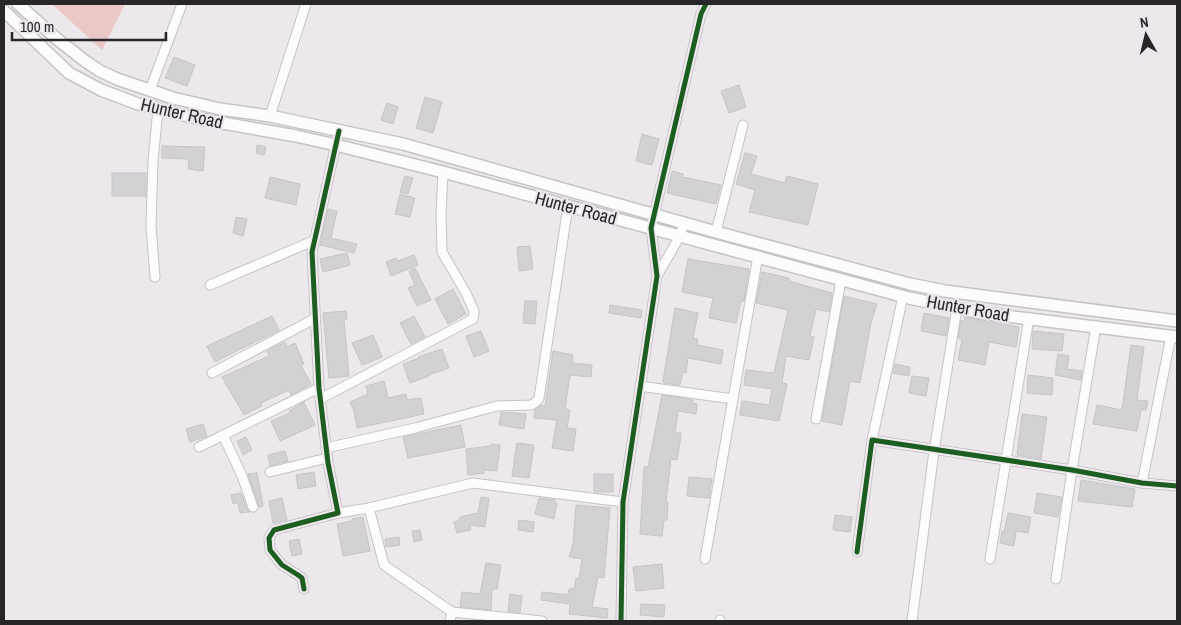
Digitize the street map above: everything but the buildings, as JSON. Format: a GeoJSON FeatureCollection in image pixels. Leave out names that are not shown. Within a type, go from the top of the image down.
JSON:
{"type":"FeatureCollection","features":[{"type":"Feature","properties":{"kind":"main road","name":"Hunter Road"},"geometry":{"type":"LineString","coordinates":[[18,4],[85,61],[117,80],[173,98],[220,109],[270,116],[403,144],[716,232],[910,284],[945,291],[1177,321]]}},
{"type":"Feature","properties":{"kind":"main road","name":"Hunter Road"},"geometry":{"type":"LineString","coordinates":[[4,11],[70,72],[86,83],[138,104],[336,145],[903,296],[982,313],[1174,336]]}},
{"type":"Feature","properties":{"kind":"main road"},"geometry":{"type":"LineString","coordinates":[[839,279],[840,265]]}},
{"type":"Feature","properties":{"kind":"street"},"geometry":{"type":"LineString","coordinates":[[150,90],[182,4]]}},
{"type":"Feature","properties":{"kind":"street"},"geometry":{"type":"LineString","coordinates":[[270,116],[306,4]]}},
{"type":"Feature","properties":{"kind":"street"},"geometry":{"type":"LineString","coordinates":[[621,621],[623,502],[657,276],[651,228],[701,14],[706,4]]}},
{"type":"Feature","properties":{"kind":"street"},"geometry":{"type":"LineString","coordinates":[[155,277],[151,226],[153,161],[158,109]]}},
{"type":"Feature","properties":{"kind":"street"},"geometry":{"type":"LineString","coordinates":[[716,232],[744,125]]}},
{"type":"Feature","properties":{"kind":"street"},"geometry":{"type":"LineString","coordinates":[[338,513],[327,458],[320,399],[314,319],[312,252],[339,131]]}},
{"type":"Feature","properties":{"kind":"street"},"geometry":{"type":"LineString","coordinates":[[320,399],[473,319],[474,311],[442,252],[440,215],[443,172]]}},
{"type":"Feature","properties":{"kind":"street"},"geometry":{"type":"LineString","coordinates":[[326,448],[415,428],[497,406],[531,405],[536,402],[539,398],[568,206]]}},
{"type":"Feature","properties":{"kind":"street"},"geometry":{"type":"LineString","coordinates":[[657,276],[680,236],[684,222]]}},
{"type":"Feature","properties":{"kind":"street"},"geometry":{"type":"LineString","coordinates":[[210,285],[313,241]]}},
{"type":"Feature","properties":{"kind":"street"},"geometry":{"type":"LineString","coordinates":[[705,559],[758,256]]}},
{"type":"Feature","properties":{"kind":"street"},"geometry":{"type":"LineString","coordinates":[[816,419],[839,279]]}},
{"type":"Feature","properties":{"kind":"street"},"geometry":{"type":"LineString","coordinates":[[857,552],[872,440],[903,296]]}},
{"type":"Feature","properties":{"kind":"street"},"geometry":{"type":"LineString","coordinates":[[912,621],[934,451],[957,308]]}},
{"type":"Feature","properties":{"kind":"street"},"geometry":{"type":"LineString","coordinates":[[990,559],[1029,318]]}},
{"type":"Feature","properties":{"kind":"street"},"geometry":{"type":"LineString","coordinates":[[212,373],[314,319]]}},
{"type":"Feature","properties":{"kind":"street"},"geometry":{"type":"LineString","coordinates":[[1056,579],[1096,326]]}},
{"type":"Feature","properties":{"kind":"street"},"geometry":{"type":"LineString","coordinates":[[1142,482],[1174,336]]}},
{"type":"Feature","properties":{"kind":"street"},"geometry":{"type":"LineString","coordinates":[[640,386],[733,399]]}},
{"type":"Feature","properties":{"kind":"street"},"geometry":{"type":"LineString","coordinates":[[199,447],[319,388]]}},
{"type":"Feature","properties":{"kind":"street"},"geometry":{"type":"LineString","coordinates":[[223,435],[242,476],[253,507]]}},
{"type":"Feature","properties":{"kind":"street"},"geometry":{"type":"LineString","coordinates":[[872,440],[934,451],[1177,486]]}},
{"type":"Feature","properties":{"kind":"street"},"geometry":{"type":"LineString","coordinates":[[270,472],[327,458]]}},
{"type":"Feature","properties":{"kind":"street"},"geometry":{"type":"LineString","coordinates":[[304,588],[302,578],[282,565],[270,550],[269,538],[274,530],[338,513],[369,508],[473,483],[623,502]]}},
{"type":"Feature","properties":{"kind":"street"},"geometry":{"type":"LineString","coordinates":[[369,508],[384,564],[451,617],[542,621]]}},
{"type":"Feature","properties":{"kind":"shaded area"},"geometry":{"type":"Polygon","coordinates":[[[52,4],[125,4],[102,50],[52,4]]]}},
{"type":"Feature","properties":{"kind":"cycle path"},"geometry":{"type":"LineString","coordinates":[[621,621],[623,502],[657,276],[651,228],[701,14],[706,4]]}},
{"type":"Feature","properties":{"kind":"cycle path"},"geometry":{"type":"LineString","coordinates":[[304,589],[302,578],[282,565],[270,550],[269,538],[274,530],[338,513],[328,463],[319,388],[312,252],[339,131]]}},
{"type":"Feature","properties":{"kind":"cycle path"},"geometry":{"type":"LineString","coordinates":[[857,552],[872,440],[1072,470],[1142,483],[1177,486]]}}]}
